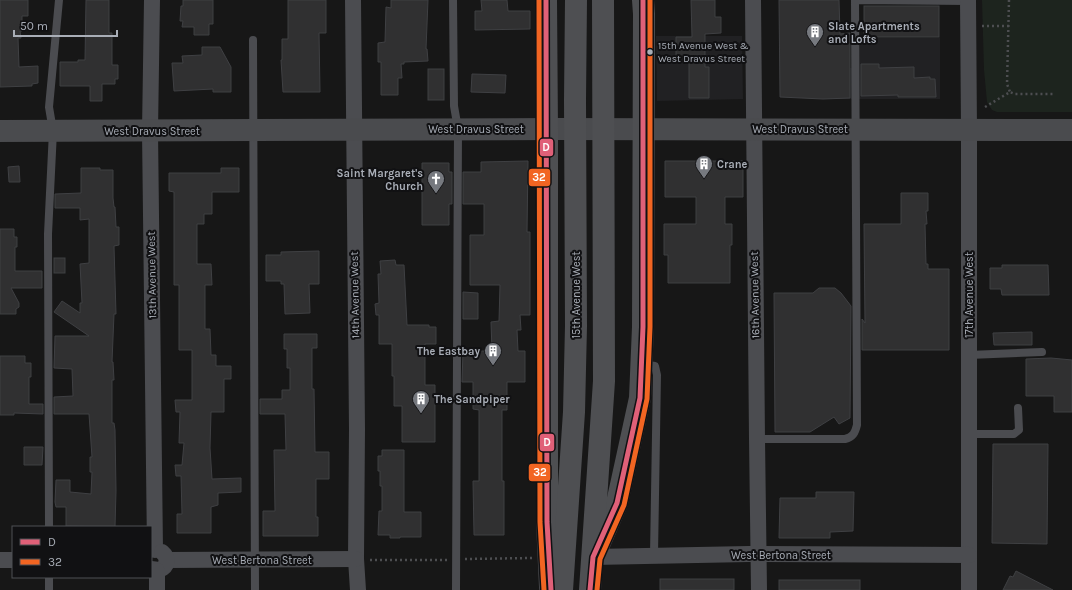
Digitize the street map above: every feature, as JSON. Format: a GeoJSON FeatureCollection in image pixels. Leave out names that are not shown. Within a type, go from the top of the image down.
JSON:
{"type":"FeatureCollection","features":[{"type":"Feature","properties":{"kind":"main road"},"geometry":{"type":"LineString","coordinates":[[546,0],[551,129],[546,522],[550,590]]}},
{"type":"Feature","properties":{"kind":"main road","name":"15th Avenue West"},"geometry":{"type":"LineString","coordinates":[[562,590],[574,412],[576,326],[574,100],[576,0]]}},
{"type":"Feature","properties":{"kind":"main road"},"geometry":{"type":"LineString","coordinates":[[590,590],[604,381],[602,0]]}},
{"type":"Feature","properties":{"kind":"main road"},"geometry":{"type":"LineString","coordinates":[[593,557],[617,503],[640,398],[644,264],[636,129],[644,14],[643,0]]}},
{"type":"Feature","properties":{"kind":"street","name":"13th Avenue West"},"geometry":{"type":"LineString","coordinates":[[152,0],[150,131],[153,550]]}},
{"type":"Feature","properties":{"kind":"street","name":"14th Avenue West"},"geometry":{"type":"LineString","coordinates":[[354,0],[357,421],[356,559],[358,590]]}},
{"type":"Feature","properties":{"kind":"street","name":"16th Avenue West"},"geometry":{"type":"LineString","coordinates":[[753,0],[759,590]]}},
{"type":"Feature","properties":{"kind":"street","name":"17th Avenue West"},"geometry":{"type":"LineString","coordinates":[[968,1],[969,590]]}},
{"type":"Feature","properties":{"kind":"street","name":"West Dravus Street"},"geometry":{"type":"LineString","coordinates":[[0,131],[551,129],[1072,130]]}},
{"type":"Feature","properties":{"kind":"street"},"geometry":{"type":"LineString","coordinates":[[153,550],[162,551],[164,553],[158,567],[157,590]]}},
{"type":"Feature","properties":{"kind":"street","name":"West Bertona Street"},"geometry":{"type":"LineString","coordinates":[[593,557],[759,554],[969,555]]}},
{"type":"Feature","properties":{"kind":"street","name":"West Bertona Street"},"geometry":{"type":"LineString","coordinates":[[158,567],[255,560],[356,559]]}},
{"type":"Feature","properties":{"kind":"street"},"geometry":{"type":"LineString","coordinates":[[0,560],[12,560]]}},
{"type":"Feature","properties":{"kind":"lane"},"geometry":{"type":"LineString","coordinates":[[49,526],[48,234],[53,131],[49,107],[59,0]]}},
{"type":"Feature","properties":{"kind":"lane"},"geometry":{"type":"LineString","coordinates":[[453,0],[454,106],[458,130],[456,590]]}},
{"type":"Feature","properties":{"kind":"lane"},"geometry":{"type":"LineString","coordinates":[[757,439],[845,439],[856,433],[857,273],[855,0],[968,1]]}},
{"type":"Feature","properties":{"kind":"lane"},"geometry":{"type":"LineString","coordinates":[[253,40],[255,590]]}},
{"type":"Feature","properties":{"kind":"lane"},"geometry":{"type":"LineString","coordinates":[[969,355],[1042,352]]}},
{"type":"Feature","properties":{"kind":"lane"},"geometry":{"type":"LineString","coordinates":[[642,364],[655,366],[657,375],[654,555]]}},
{"type":"Feature","properties":{"kind":"lane"},"geometry":{"type":"LineString","coordinates":[[969,434],[1014,434],[1019,430],[1018,408]]}},
{"type":"Feature","properties":{"kind":"lane"},"geometry":{"type":"LineString","coordinates":[[49,578],[49,590]]}},
{"type":"Feature","properties":{"kind":"path"},"geometry":{"type":"LineString","coordinates":[[1009,0],[1006,84],[1010,92],[1015,94],[1054,94]]}},
{"type":"Feature","properties":{"kind":"path"},"geometry":{"type":"LineString","coordinates":[[981,26],[1009,26]]}},
{"type":"Feature","properties":{"kind":"path"},"geometry":{"type":"LineString","coordinates":[[985,107],[1010,92]]}},
{"type":"Feature","properties":{"kind":"path"},"geometry":{"type":"LineString","coordinates":[[462,560],[535,558]]}},
{"type":"Feature","properties":{"kind":"path"},"geometry":{"type":"LineString","coordinates":[[374,560],[438,560]]}},
{"type":"Feature","properties":{"kind":"shaded area"},"geometry":{"type":"Polygon","coordinates":[[[982,0],[1072,0],[1072,112],[997,112],[992,110],[987,102],[984,70],[982,0]]]}},
{"type":"Feature","properties":{"kind":"shaded area"},"geometry":{"type":"Polygon","coordinates":[[[656,36],[742,36],[743,99],[657,101],[656,36]]]}},
{"type":"Feature","properties":{"kind":"shaded area"},"geometry":{"type":"Polygon","coordinates":[[[858,38],[940,38],[940,99],[828,99],[828,68],[858,68],[858,38]]]}},
{"type":"Feature","properties":{"kind":"building"},"geometry":{"type":"Polygon","coordinates":[[[0,0],[28,0],[28,16],[22,16],[22,31],[20,31],[21,38],[18,38],[19,67],[38,66],[38,83],[32,84],[32,86],[0,87],[0,0]]]}},
{"type":"Feature","properties":{"kind":"building"},"geometry":{"type":"Polygon","coordinates":[[[86,0],[109,0],[109,33],[112,33],[112,65],[118,65],[118,79],[115,79],[115,84],[102,84],[102,101],[90,101],[90,86],[60,86],[60,62],[78,62],[78,60],[85,60],[86,0]]]}},
{"type":"Feature","properties":{"kind":"building"},"geometry":{"type":"Polygon","coordinates":[[[183,0],[213,0],[213,24],[209,24],[209,35],[194,35],[194,27],[182,27],[183,21],[180,21],[183,0]]]}},
{"type":"Feature","properties":{"kind":"building"},"geometry":{"type":"Polygon","coordinates":[[[288,0],[326,0],[326,33],[319,33],[320,92],[283,92],[281,60],[282,39],[288,39],[288,0]]]}},
{"type":"Feature","properties":{"kind":"building"},"geometry":{"type":"Polygon","coordinates":[[[391,0],[428,0],[426,49],[428,61],[404,62],[404,64],[401,64],[402,78],[398,78],[398,95],[381,95],[381,62],[378,62],[378,43],[385,42],[386,7],[391,8],[391,0]]]}},
{"type":"Feature","properties":{"kind":"building"},"geometry":{"type":"Polygon","coordinates":[[[481,0],[507,0],[508,11],[530,11],[530,29],[475,30],[475,11],[482,11],[481,0]]]}},
{"type":"Feature","properties":{"kind":"building"},"geometry":{"type":"Polygon","coordinates":[[[691,0],[715,0],[715,17],[721,17],[721,33],[705,34],[705,67],[709,67],[709,98],[689,98],[689,59],[676,59],[676,37],[692,37],[691,0]]]}},
{"type":"Feature","properties":{"kind":"building","name":"Slate Apartments and Lofts"},"geometry":{"type":"Polygon","coordinates":[[[779,0],[839,0],[840,34],[850,33],[850,98],[823,99],[780,97],[779,0]]]}},
{"type":"Feature","properties":{"kind":"building"},"geometry":{"type":"Polygon","coordinates":[[[864,6],[939,6],[939,37],[864,37],[864,6]]]}},
{"type":"Feature","properties":{"kind":"building"},"geometry":{"type":"Polygon","coordinates":[[[202,47],[220,47],[231,67],[231,92],[213,92],[213,89],[174,91],[172,63],[183,63],[182,56],[202,55],[202,47]]]}},
{"type":"Feature","properties":{"kind":"building"},"geometry":{"type":"Polygon","coordinates":[[[861,64],[879,64],[879,68],[914,67],[914,78],[930,77],[930,79],[935,79],[936,97],[898,97],[898,95],[861,96],[861,64]]]}},
{"type":"Feature","properties":{"kind":"building"},"geometry":{"type":"Polygon","coordinates":[[[428,69],[444,69],[444,100],[428,100],[428,69]]]}},
{"type":"Feature","properties":{"kind":"building"},"geometry":{"type":"Polygon","coordinates":[[[472,74],[506,75],[505,93],[471,92],[472,74]]]}},
{"type":"Feature","properties":{"kind":"building"},"geometry":{"type":"Polygon","coordinates":[[[528,161],[527,232],[530,232],[530,315],[520,315],[521,330],[517,330],[518,351],[525,351],[525,382],[507,382],[507,410],[502,410],[504,535],[474,535],[473,481],[479,481],[479,410],[473,409],[473,382],[462,382],[463,351],[492,351],[491,322],[499,321],[500,285],[470,285],[470,235],[484,235],[484,204],[463,204],[463,172],[481,172],[481,162],[528,161]]]}},
{"type":"Feature","properties":{"kind":"building"},"geometry":{"type":"Polygon","coordinates":[[[665,161],[743,161],[743,197],[725,197],[725,224],[732,224],[732,245],[730,245],[730,283],[668,283],[668,255],[664,255],[664,224],[696,224],[696,197],[665,197],[665,161]]]}},
{"type":"Feature","properties":{"kind":"building","name":"Saint Margaret's Church"},"geometry":{"type":"Polygon","coordinates":[[[422,163],[449,163],[449,172],[452,172],[452,204],[449,204],[449,225],[422,225],[422,163]]]}},
{"type":"Feature","properties":{"kind":"building"},"geometry":{"type":"Polygon","coordinates":[[[19,166],[20,182],[9,182],[8,167],[19,166]]]}},
{"type":"Feature","properties":{"kind":"building"},"geometry":{"type":"Polygon","coordinates":[[[81,168],[113,170],[113,198],[116,227],[119,227],[119,245],[114,246],[116,314],[114,314],[112,362],[114,380],[112,380],[112,423],[114,423],[115,430],[115,526],[66,526],[66,507],[56,507],[55,502],[56,480],[70,480],[70,492],[91,494],[92,472],[90,472],[90,457],[92,457],[89,414],[54,414],[54,397],[73,396],[72,369],[54,368],[55,336],[89,336],[54,312],[62,301],[80,313],[80,303],[82,303],[80,264],[89,263],[89,219],[80,220],[80,208],[55,208],[55,194],[81,193],[81,168]]]}},
{"type":"Feature","properties":{"kind":"building"},"geometry":{"type":"Polygon","coordinates":[[[221,168],[239,168],[239,192],[212,192],[212,214],[204,214],[204,224],[197,224],[197,264],[211,264],[212,285],[205,285],[205,329],[210,329],[211,355],[216,355],[216,366],[231,366],[231,379],[224,379],[224,412],[211,412],[210,448],[212,479],[241,478],[241,492],[218,493],[218,505],[211,507],[211,533],[177,533],[177,514],[182,514],[181,476],[176,476],[175,465],[182,465],[184,443],[179,443],[180,412],[176,412],[175,400],[192,400],[192,350],[179,350],[179,285],[174,285],[174,192],[169,191],[169,173],[221,173],[221,168]]]}},
{"type":"Feature","properties":{"kind":"building"},"geometry":{"type":"Polygon","coordinates":[[[901,193],[928,193],[928,211],[926,211],[927,224],[925,224],[926,264],[928,264],[928,269],[949,269],[949,350],[862,350],[862,319],[865,323],[864,224],[901,224],[901,193]]]}},
{"type":"Feature","properties":{"kind":"building"},"geometry":{"type":"Polygon","coordinates":[[[0,229],[14,229],[14,237],[17,237],[17,247],[15,247],[15,271],[42,271],[42,288],[11,288],[19,303],[19,307],[16,309],[16,314],[0,314],[0,229]]]}},
{"type":"Feature","properties":{"kind":"building"},"geometry":{"type":"Polygon","coordinates":[[[319,251],[319,284],[309,284],[310,313],[285,314],[284,284],[281,284],[281,281],[266,281],[266,255],[281,255],[281,252],[319,251]]]}},
{"type":"Feature","properties":{"kind":"building"},"geometry":{"type":"Polygon","coordinates":[[[54,258],[65,258],[65,273],[54,273],[54,258]]]}},
{"type":"Feature","properties":{"kind":"building"},"geometry":{"type":"Polygon","coordinates":[[[395,260],[396,265],[404,265],[407,325],[429,325],[429,327],[436,327],[436,344],[425,344],[425,385],[435,385],[435,442],[402,442],[402,406],[394,406],[392,344],[379,344],[379,315],[376,315],[375,304],[379,303],[378,274],[381,274],[380,261],[395,260]]]}},
{"type":"Feature","properties":{"kind":"building"},"geometry":{"type":"Polygon","coordinates":[[[1002,265],[1048,265],[1049,295],[1002,295],[1001,289],[990,289],[990,268],[1002,268],[1002,265]]]}},
{"type":"Feature","properties":{"kind":"building"},"geometry":{"type":"Polygon","coordinates":[[[819,288],[835,288],[851,306],[850,418],[839,424],[834,417],[810,432],[775,432],[774,293],[813,293],[819,288]]]}},
{"type":"Feature","properties":{"kind":"building"},"geometry":{"type":"Polygon","coordinates":[[[463,292],[478,293],[478,319],[463,319],[463,292]]]}},
{"type":"Feature","properties":{"kind":"building"},"geometry":{"type":"Polygon","coordinates":[[[1032,332],[1032,345],[994,345],[993,333],[1032,332]]]}},
{"type":"Feature","properties":{"kind":"building"},"geometry":{"type":"Polygon","coordinates":[[[284,334],[317,334],[317,348],[312,348],[315,452],[329,452],[329,479],[316,479],[316,517],[318,517],[318,536],[263,536],[263,511],[275,511],[274,450],[286,450],[285,414],[260,414],[260,399],[282,399],[282,390],[290,390],[290,368],[287,368],[287,349],[284,349],[284,334]]]}},
{"type":"Feature","properties":{"kind":"building"},"geometry":{"type":"Polygon","coordinates":[[[0,356],[25,356],[25,363],[31,363],[31,377],[29,377],[29,404],[43,404],[43,414],[14,413],[14,415],[0,415],[0,356]]]}},
{"type":"Feature","properties":{"kind":"building"},"geometry":{"type":"Polygon","coordinates":[[[1051,358],[1072,360],[1072,412],[1054,412],[1054,396],[1026,396],[1026,359],[1051,358]]]}},
{"type":"Feature","properties":{"kind":"building"},"geometry":{"type":"Polygon","coordinates":[[[993,444],[1048,444],[1047,544],[992,543],[993,444]]]}},
{"type":"Feature","properties":{"kind":"building"},"geometry":{"type":"Polygon","coordinates":[[[24,447],[43,447],[42,465],[24,465],[24,447]]]}},
{"type":"Feature","properties":{"kind":"building"},"geometry":{"type":"Polygon","coordinates":[[[382,450],[404,450],[404,512],[421,512],[421,537],[390,538],[390,535],[378,535],[379,511],[382,511],[382,486],[380,486],[380,471],[378,471],[378,456],[382,456],[382,450]]]}},
{"type":"Feature","properties":{"kind":"building"},"geometry":{"type":"Polygon","coordinates":[[[816,492],[854,492],[853,531],[830,532],[830,538],[779,538],[780,498],[816,498],[816,492]]]}},
{"type":"Feature","properties":{"kind":"building"},"geometry":{"type":"Polygon","coordinates":[[[1016,571],[1053,590],[1003,590],[1010,576],[1013,577],[1016,571]]]}},
{"type":"Feature","properties":{"kind":"building"},"geometry":{"type":"Polygon","coordinates":[[[660,579],[734,579],[734,590],[660,590],[660,579]]]}},
{"type":"Feature","properties":{"kind":"building"},"geometry":{"type":"Polygon","coordinates":[[[779,580],[860,580],[860,590],[779,590],[779,580]]]}},
{"type":"Feature","properties":{"kind":"transit line","name":"32"},"geometry":{"type":"LineString","coordinates":[[539,0],[540,522],[544,590]]}},
{"type":"Feature","properties":{"kind":"transit line","name":"D"},"geometry":{"type":"LineString","coordinates":[[546,0],[547,522],[551,590]]}},
{"type":"Feature","properties":{"kind":"transit line","name":"D"},"geometry":{"type":"LineString","coordinates":[[590,590],[593,557],[617,503],[640,398],[643,327],[643,0]]}},
{"type":"Feature","properties":{"kind":"transit line","name":"32"},"geometry":{"type":"LineString","coordinates":[[597,590],[600,559],[624,505],[647,399],[650,327],[650,0]]}},
{"type":"Feature","properties":{"kind":"place","name":"Slate Apartments and Lofts"},"geometry":{"type":"Point","coordinates":[815,47]}},
{"type":"Feature","properties":{"kind":"place","name":"15th Avenue West & West Dravus Street"},"geometry":{"type":"Point","coordinates":[650,52]}},
{"type":"Feature","properties":{"kind":"place","name":"Crane"},"geometry":{"type":"Point","coordinates":[704,179]}},
{"type":"Feature","properties":{"kind":"place","name":"Saint Margaret's Church"},"geometry":{"type":"Point","coordinates":[436,194]}},
{"type":"Feature","properties":{"kind":"place","name":"The Eastbay"},"geometry":{"type":"Point","coordinates":[493,366]}},
{"type":"Feature","properties":{"kind":"place","name":"The Sandpiper"},"geometry":{"type":"Point","coordinates":[421,414]}}]}
